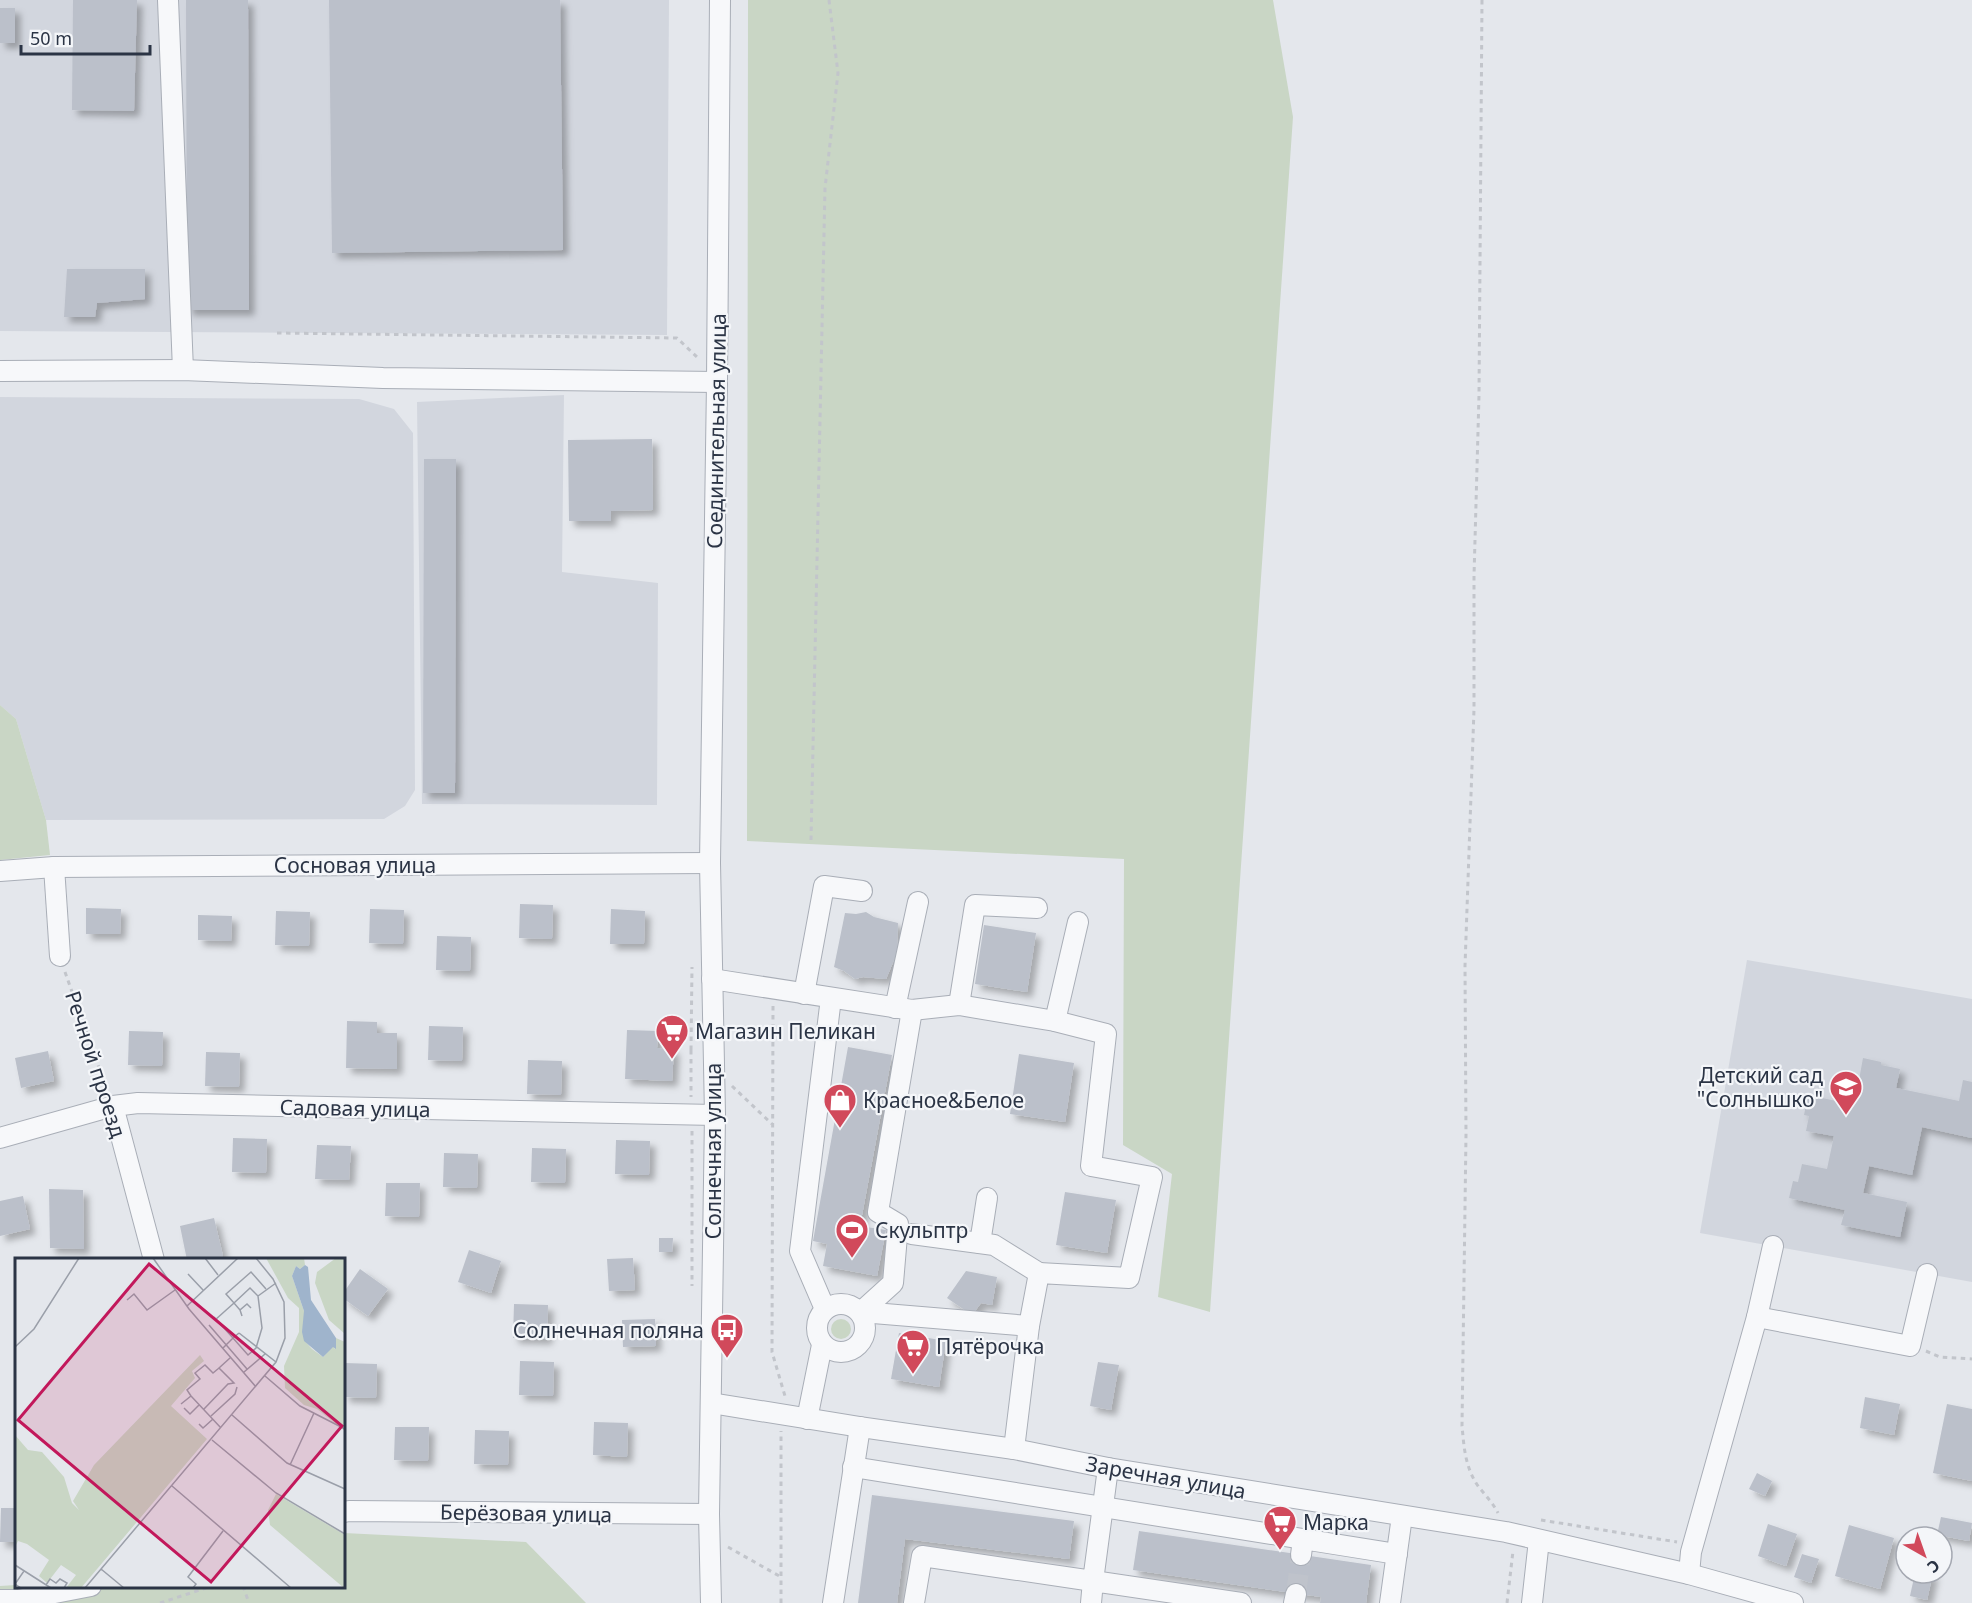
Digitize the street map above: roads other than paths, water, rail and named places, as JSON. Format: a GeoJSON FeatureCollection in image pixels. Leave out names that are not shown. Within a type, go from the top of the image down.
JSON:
{"type":"FeatureCollection","features":[{"type":"Feature","properties":{"kind":"street"},"geometry":{"type":"LineString","coordinates":[[168,0],[183,370]]}},
{"type":"Feature","properties":{"kind":"street","name":"Соединительная улица"},"geometry":{"type":"LineString","coordinates":[[710,863],[720,0]]}},
{"type":"Feature","properties":{"kind":"street"},"geometry":{"type":"LineString","coordinates":[[0,371],[183,370],[383,378],[717,382]]}},
{"type":"Feature","properties":{"kind":"street","name":"Сосновая улица"},"geometry":{"type":"LineString","coordinates":[[0,871],[54,867],[710,863]]}},
{"type":"Feature","properties":{"kind":"street","name":"Солнечная улица"},"geometry":{"type":"LineString","coordinates":[[710,863],[715,1115],[709,1514],[711,1603]]}},
{"type":"Feature","properties":{"kind":"street"},"geometry":{"type":"LineString","coordinates":[[54,867],[60,956]]}},
{"type":"Feature","properties":{"kind":"street"},"geometry":{"type":"LineString","coordinates":[[804,993],[824,886],[862,891]]}},
{"type":"Feature","properties":{"kind":"street"},"geometry":{"type":"LineString","coordinates":[[861,1312],[893,1283],[898,1224],[878,1212],[918,902]]}},
{"type":"Feature","properties":{"kind":"street"},"geometry":{"type":"LineString","coordinates":[[959,1005],[975,905],[1036,908]]}},
{"type":"Feature","properties":{"kind":"street"},"geometry":{"type":"LineString","coordinates":[[1055,1021],[1078,922]]}},
{"type":"Feature","properties":{"kind":"street"},"geometry":{"type":"LineString","coordinates":[[712,979],[904,1009],[959,1005],[1055,1021],[1106,1034],[1091,1166],[1152,1178],[1129,1278],[1039,1273],[994,1245],[912,1234]]}},
{"type":"Feature","properties":{"kind":"street"},"geometry":{"type":"LineString","coordinates":[[825,1309],[800,1251],[831,998]]}},
{"type":"Feature","properties":{"kind":"street","name":"Садовая улица"},"geometry":{"type":"LineString","coordinates":[[0,1138],[113,1107],[138,1103],[715,1115]]}},
{"type":"Feature","properties":{"kind":"street","name":"Речной проезд"},"geometry":{"type":"LineString","coordinates":[[113,1107],[153,1258]]}},
{"type":"Feature","properties":{"kind":"street"},"geometry":{"type":"LineString","coordinates":[[980,1243],[987,1198]]}},
{"type":"Feature","properties":{"kind":"street"},"geometry":{"type":"LineString","coordinates":[[1689,1574],[1691,1552],[1756,1317],[1773,1246]]}},
{"type":"Feature","properties":{"kind":"street"},"geometry":{"type":"LineString","coordinates":[[1014,1449],[1029,1326],[1039,1273]]}},
{"type":"Feature","properties":{"kind":"street"},"geometry":{"type":"LineString","coordinates":[[1756,1317],[1910,1346],[1928,1274]]}},
{"type":"Feature","properties":{"kind":"street"},"geometry":{"type":"LineString","coordinates":[[807,1419],[822,1345],[816,1326],[825,1309],[844,1303],[861,1312],[1029,1326]]}},
{"type":"Feature","properties":{"kind":"street"},"geometry":{"type":"LineString","coordinates":[[822,1345],[839,1354],[858,1348],[867,1330],[861,1312]]}},
{"type":"Feature","properties":{"kind":"street","name":"Заречная улица"},"geometry":{"type":"LineString","coordinates":[[711,1403],[783,1405],[807,1419],[1014,1449],[1108,1468],[1511,1533],[1689,1574],[1793,1603]]}},
{"type":"Feature","properties":{"kind":"street"},"geometry":{"type":"LineString","coordinates":[[833,1603],[860,1427]]}},
{"type":"Feature","properties":{"kind":"street"},"geometry":{"type":"LineString","coordinates":[[853,1467],[1103,1507],[1302,1547],[1397,1554]]}},
{"type":"Feature","properties":{"kind":"street"},"geometry":{"type":"LineString","coordinates":[[1091,1603],[1108,1468]]}},
{"type":"Feature","properties":{"kind":"street","name":"Берёзовая улица"},"geometry":{"type":"LineString","coordinates":[[345,1512],[709,1514]]}},
{"type":"Feature","properties":{"kind":"street"},"geometry":{"type":"LineString","coordinates":[[1390,1603],[1402,1516]]}},
{"type":"Feature","properties":{"kind":"street"},"geometry":{"type":"LineString","coordinates":[[1532,1603],[1539,1540]]}},
{"type":"Feature","properties":{"kind":"street"},"geometry":{"type":"LineString","coordinates":[[914,1603],[922,1556],[1241,1603]]}},
{"type":"Feature","properties":{"kind":"street"},"geometry":{"type":"LineString","coordinates":[[0,1600],[18,1600],[85,1588]]}},
{"type":"Feature","properties":{"kind":"tunnel"},"geometry":{"type":"LineString","coordinates":[[1296,1594],[1301,1555]]}},
{"type":"Feature","properties":{"kind":"place","name":"Магазин Пеликан"},"geometry":{"type":"Point","coordinates":[672,1060]}},
{"type":"Feature","properties":{"kind":"place","name":"Детский сад \"Солнышко\""},"geometry":{"type":"Point","coordinates":[1846,1116]}},
{"type":"Feature","properties":{"kind":"place","name":"Красное&Белое"},"geometry":{"type":"Point","coordinates":[840,1129]}},
{"type":"Feature","properties":{"kind":"place","name":"Скульптр"},"geometry":{"type":"Point","coordinates":[852,1259]}},
{"type":"Feature","properties":{"kind":"place","name":"Солнечная поляна"},"geometry":{"type":"Point","coordinates":[727,1359]}},
{"type":"Feature","properties":{"kind":"place","name":"Пятёрочка"},"geometry":{"type":"Point","coordinates":[913,1375]}},
{"type":"Feature","properties":{"kind":"place","name":"Марка"},"geometry":{"type":"Point","coordinates":[1280,1551]}}]}
